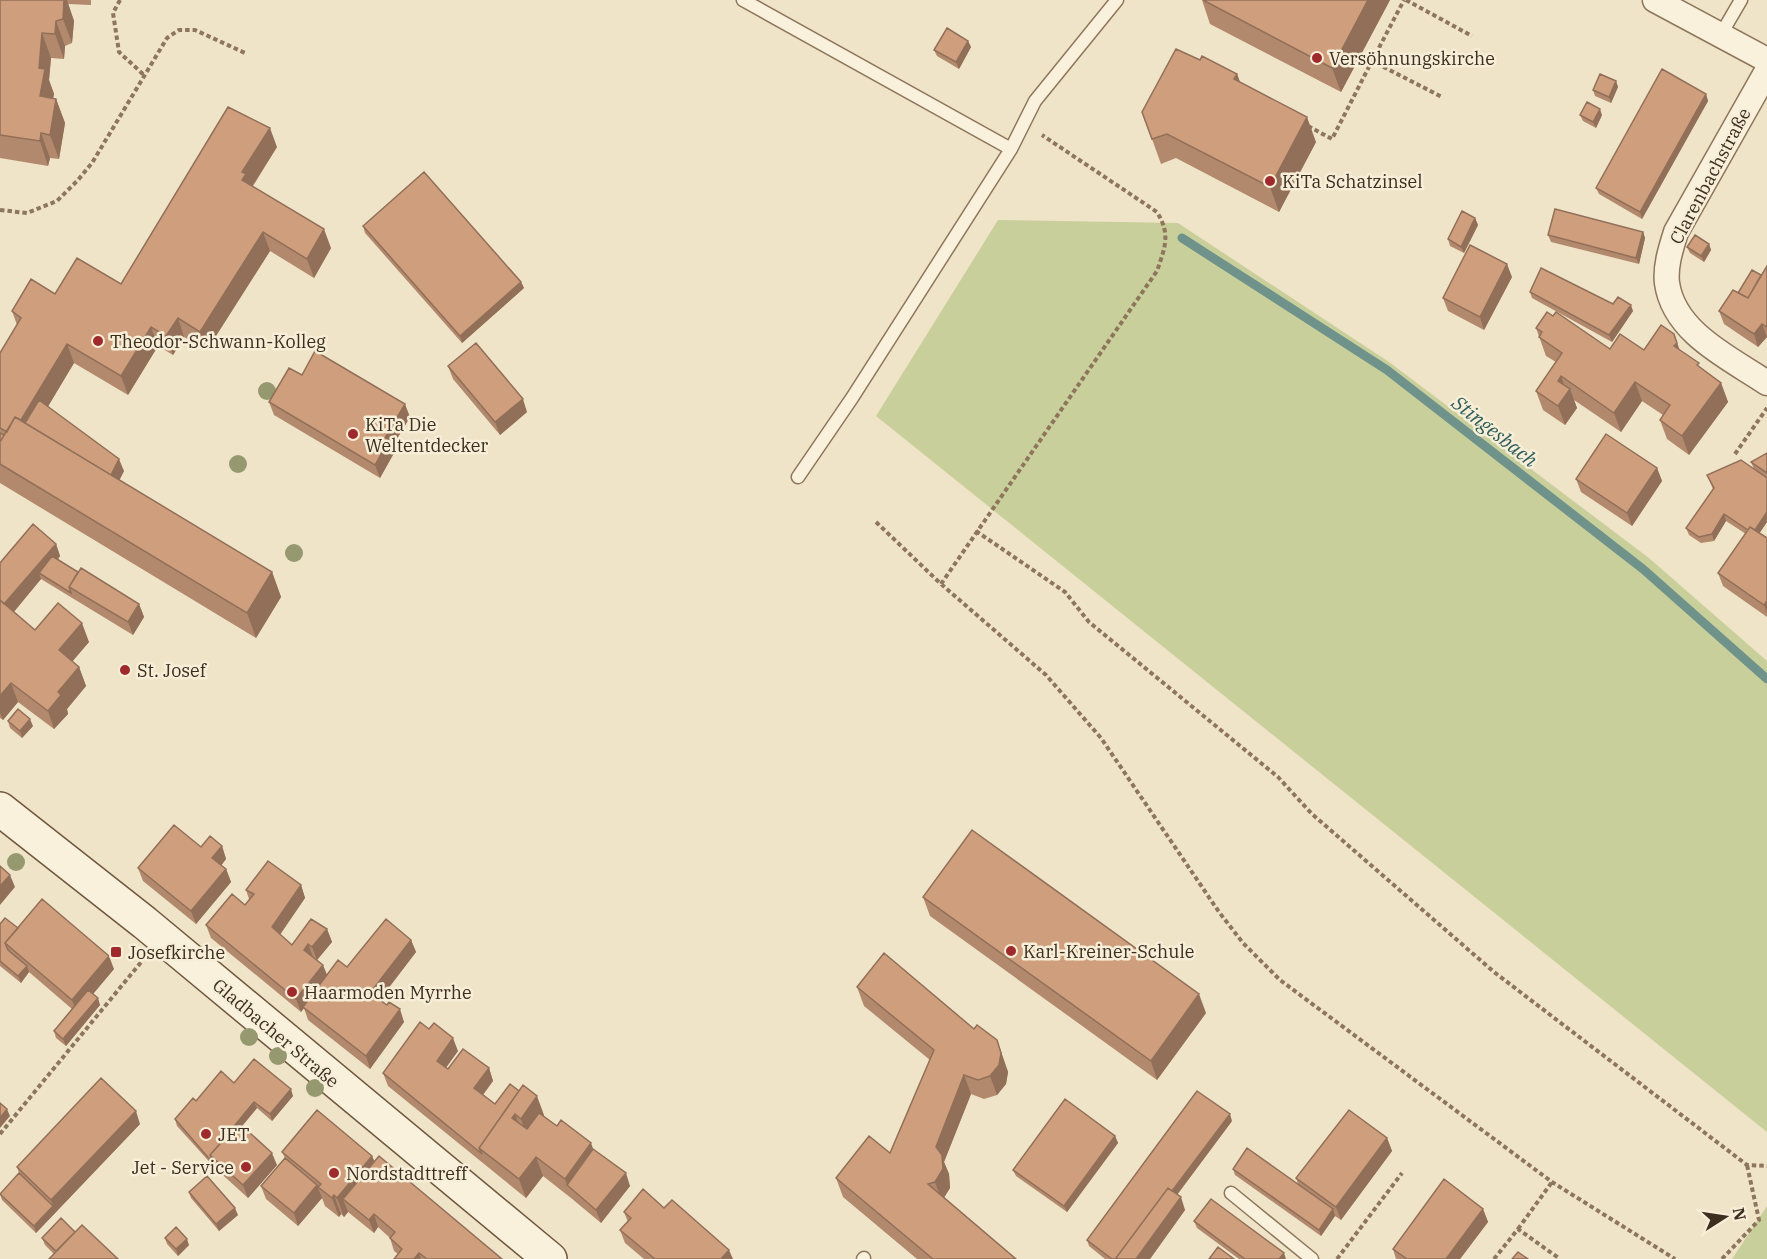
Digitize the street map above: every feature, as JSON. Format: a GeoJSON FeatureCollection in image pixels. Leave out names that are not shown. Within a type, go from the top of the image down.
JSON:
{"type":"FeatureCollection","features":[{"type":"Feature","properties":{"kind":"main road","name":"Gladbacher Straße"},"geometry":{"type":"LineString","coordinates":[[0,809],[161,937],[550,1259]]}},
{"type":"Feature","properties":{"kind":"street"},"geometry":{"type":"LineString","coordinates":[[1655,0],[1767,60]]}},
{"type":"Feature","properties":{"kind":"street","name":"Clarenbachstraße"},"geometry":{"type":"LineString","coordinates":[[1767,71],[1676,232],[1669,256],[1667,283],[1675,309],[1696,335],[1767,383]]}},
{"type":"Feature","properties":{"kind":"lane"},"geometry":{"type":"LineString","coordinates":[[742,0],[1011,148]]}},
{"type":"Feature","properties":{"kind":"lane"},"geometry":{"type":"LineString","coordinates":[[798,477],[852,398],[1011,148],[1035,101],[1117,0]]}},
{"type":"Feature","properties":{"kind":"lane"},"geometry":{"type":"LineString","coordinates":[[1720,36],[1741,0]]}},
{"type":"Feature","properties":{"kind":"lane"},"geometry":{"type":"LineString","coordinates":[[1231,1193],[1312,1259]]}},
{"type":"Feature","properties":{"kind":"path"},"geometry":{"type":"LineString","coordinates":[[120,0],[113,13],[119,52],[145,76]]}},
{"type":"Feature","properties":{"kind":"path"},"geometry":{"type":"LineString","coordinates":[[1303,123],[1332,139],[1405,0],[1472,36]]}},
{"type":"Feature","properties":{"kind":"path"},"geometry":{"type":"LineString","coordinates":[[0,210],[27,213],[57,201],[78,180],[92,163],[167,38],[179,30],[195,30],[245,53]]}},
{"type":"Feature","properties":{"kind":"path"},"geometry":{"type":"LineString","coordinates":[[1372,61],[1442,97]]}},
{"type":"Feature","properties":{"kind":"path"},"geometry":{"type":"LineString","coordinates":[[941,584],[1157,271],[1166,238],[1164,225],[1157,212],[1023,122]]}},
{"type":"Feature","properties":{"kind":"path"},"geometry":{"type":"LineString","coordinates":[[1736,454],[1767,408]]}},
{"type":"Feature","properties":{"kind":"path"},"geometry":{"type":"LineString","coordinates":[[876,522],[941,584],[1046,675],[1101,738],[1219,912],[1243,943],[1280,980],[1552,1182],[1675,1259]]}},
{"type":"Feature","properties":{"kind":"path"},"geometry":{"type":"LineString","coordinates":[[976,531],[1065,592],[1089,622],[1278,777],[1312,814],[1494,972],[1747,1165],[1767,1166]]}},
{"type":"Feature","properties":{"kind":"path"},"geometry":{"type":"LineString","coordinates":[[0,1134],[161,937]]}},
{"type":"Feature","properties":{"kind":"path"},"geometry":{"type":"LineString","coordinates":[[1722,1259],[1759,1220],[1747,1165]]}},
{"type":"Feature","properties":{"kind":"path"},"geometry":{"type":"LineString","coordinates":[[1337,1259],[1402,1173]]}},
{"type":"Feature","properties":{"kind":"path"},"geometry":{"type":"LineString","coordinates":[[1494,1259],[1552,1182]]}},
{"type":"Feature","properties":{"kind":"path"},"geometry":{"type":"LineString","coordinates":[[1518,1229],[1560,1259]]}},
{"type":"Feature","properties":{"kind":"green space"},"geometry":{"type":"Polygon","coordinates":[[[998,220],[1178,223],[1389,362],[1649,558],[1767,661],[1767,1132],[876,416],[998,220]]]}},
{"type":"Feature","properties":{"kind":"green space"},"geometry":{"type":"Polygon","coordinates":[[[1767,1206],[1767,1259],[1732,1259],[1767,1206]]]}},
{"type":"Feature","properties":{"kind":"building"},"geometry":{"type":"Polygon","coordinates":[[[0,0],[64,0],[63,19],[56,21],[55,34],[42,33],[39,68],[45,69],[40,96],[56,99],[50,135],[41,133],[40,141],[0,135],[0,0]]]}},
{"type":"Feature","properties":{"kind":"building"},"geometry":{"type":"Polygon","coordinates":[[[1203,0],[1368,0],[1332,68],[1203,0]]]}},
{"type":"Feature","properties":{"kind":"building"},"geometry":{"type":"Polygon","coordinates":[[[947,28],[968,41],[956,62],[934,50],[947,28]]]}},
{"type":"Feature","properties":{"kind":"building","name":"KiTa Schatzinsel"},"geometry":{"type":"Polygon","coordinates":[[[1176,49],[1200,60],[1202,56],[1237,74],[1234,79],[1307,117],[1270,187],[1167,134],[1152,139],[1142,112],[1176,49]]]}},
{"type":"Feature","properties":{"kind":"building"},"geometry":{"type":"Polygon","coordinates":[[[1662,69],[1706,94],[1640,212],[1596,188],[1662,69]]]}},
{"type":"Feature","properties":{"kind":"building"},"geometry":{"type":"Polygon","coordinates":[[[1600,74],[1616,81],[1609,97],[1593,90],[1600,74]]]}},
{"type":"Feature","properties":{"kind":"building"},"geometry":{"type":"Polygon","coordinates":[[[1587,102],[1600,109],[1593,122],[1580,115],[1587,102]]]}},
{"type":"Feature","properties":{"kind":"building"},"geometry":{"type":"Polygon","coordinates":[[[228,107],[270,128],[242,172],[246,174],[242,180],[324,229],[307,259],[263,232],[200,332],[178,318],[166,336],[151,327],[121,376],[67,344],[21,420],[15,417],[7,432],[0,428],[0,353],[21,318],[12,311],[31,279],[55,294],[77,258],[121,284],[228,107]]]}},
{"type":"Feature","properties":{"kind":"building"},"geometry":{"type":"Polygon","coordinates":[[[424,172],[521,282],[460,336],[363,226],[424,172]]]}},
{"type":"Feature","properties":{"kind":"building"},"geometry":{"type":"Polygon","coordinates":[[[1555,209],[1643,232],[1636,258],[1548,235],[1555,209]]]}},
{"type":"Feature","properties":{"kind":"building"},"geometry":{"type":"Polygon","coordinates":[[[1462,211],[1475,218],[1461,247],[1448,239],[1462,211]]]}},
{"type":"Feature","properties":{"kind":"building"},"geometry":{"type":"Polygon","coordinates":[[[1695,235],[1709,244],[1701,256],[1687,247],[1695,235]]]}},
{"type":"Feature","properties":{"kind":"building"},"geometry":{"type":"Polygon","coordinates":[[[1470,245],[1507,264],[1480,317],[1443,298],[1470,245]]]}},
{"type":"Feature","properties":{"kind":"building"},"geometry":{"type":"Polygon","coordinates":[[[1767,266],[1767,327],[1762,324],[1754,334],[1719,311],[1733,290],[1748,298],[1767,266]]]}},
{"type":"Feature","properties":{"kind":"building"},"geometry":{"type":"Polygon","coordinates":[[[1541,268],[1613,304],[1618,297],[1631,305],[1609,335],[1530,292],[1541,268]]]}},
{"type":"Feature","properties":{"kind":"building"},"geometry":{"type":"Polygon","coordinates":[[[1752,270],[1761,275],[1748,298],[1738,293],[1752,270]]]}},
{"type":"Feature","properties":{"kind":"building"},"geometry":{"type":"Polygon","coordinates":[[[1547,312],[1553,316],[1556,312],[1610,349],[1620,334],[1644,350],[1661,325],[1674,334],[1677,343],[1674,346],[1699,363],[1697,365],[1721,383],[1682,436],[1660,420],[1670,405],[1635,382],[1614,413],[1561,376],[1558,381],[1570,389],[1558,406],[1536,391],[1562,353],[1539,337],[1542,332],[1536,328],[1547,312]]]}},
{"type":"Feature","properties":{"kind":"building"},"geometry":{"type":"Polygon","coordinates":[[[476,343],[523,399],[495,422],[448,366],[476,343]]]}},
{"type":"Feature","properties":{"kind":"building","name":"KiTa Die Weltentdecker"},"geometry":{"type":"Polygon","coordinates":[[[315,351],[405,404],[385,438],[389,440],[375,465],[269,402],[289,368],[302,375],[315,351]]]}},
{"type":"Feature","properties":{"kind":"building"},"geometry":{"type":"Polygon","coordinates":[[[39,400],[119,459],[111,475],[25,423],[39,400]]]}},
{"type":"Feature","properties":{"kind":"building"},"geometry":{"type":"Polygon","coordinates":[[[15,417],[272,572],[247,613],[0,464],[0,442],[15,417]]]}},
{"type":"Feature","properties":{"kind":"building"},"geometry":{"type":"Polygon","coordinates":[[[1606,434],[1657,468],[1627,513],[1576,479],[1606,434]]]}},
{"type":"Feature","properties":{"kind":"building"},"geometry":{"type":"Polygon","coordinates":[[[1767,453],[1767,473],[1751,462],[1767,453]]]}},
{"type":"Feature","properties":{"kind":"building"},"geometry":{"type":"Polygon","coordinates":[[[1741,460],[1767,478],[1767,512],[1755,530],[1750,527],[1748,530],[1724,514],[1712,534],[1699,537],[1686,528],[1714,488],[1707,475],[1741,460]]]}},
{"type":"Feature","properties":{"kind":"building"},"geometry":{"type":"Polygon","coordinates":[[[33,524],[56,544],[4,604],[0,600],[0,563],[33,524]]]}},
{"type":"Feature","properties":{"kind":"building"},"geometry":{"type":"Polygon","coordinates":[[[1750,527],[1767,538],[1767,601],[1764,605],[1718,573],[1750,527]]]}},
{"type":"Feature","properties":{"kind":"building"},"geometry":{"type":"Polygon","coordinates":[[[52,556],[78,572],[69,587],[71,593],[39,573],[52,556]]]}},
{"type":"Feature","properties":{"kind":"building"},"geometry":{"type":"Polygon","coordinates":[[[81,568],[139,604],[128,622],[69,587],[81,568]]]}},
{"type":"Feature","properties":{"kind":"building"},"geometry":{"type":"Polygon","coordinates":[[[0,600],[35,630],[58,603],[82,623],[59,650],[79,667],[58,692],[61,695],[48,711],[11,683],[0,696],[0,600]]]}},
{"type":"Feature","properties":{"kind":"building"},"geometry":{"type":"Polygon","coordinates":[[[18,709],[30,719],[20,731],[8,721],[18,709]]]}},
{"type":"Feature","properties":{"kind":"building"},"geometry":{"type":"Polygon","coordinates":[[[174,825],[201,847],[210,836],[222,846],[212,858],[226,869],[191,911],[138,868],[174,825]]]}},
{"type":"Feature","properties":{"kind":"building"},"geometry":{"type":"Polygon","coordinates":[[[972,830],[1199,994],[1151,1061],[923,897],[972,830]]]}},
{"type":"Feature","properties":{"kind":"building"},"geometry":{"type":"Polygon","coordinates":[[[268,861],[301,885],[272,927],[292,945],[311,919],[327,929],[312,947],[308,944],[304,950],[323,965],[296,999],[206,925],[232,894],[245,905],[254,894],[246,890],[268,861]]]}},
{"type":"Feature","properties":{"kind":"building"},"geometry":{"type":"Polygon","coordinates":[[[0,866],[10,875],[0,886],[0,866]]]}},
{"type":"Feature","properties":{"kind":"building"},"geometry":{"type":"Polygon","coordinates":[[[42,899],[109,956],[72,1000],[5,943],[42,899]]]}},
{"type":"Feature","properties":{"kind":"building"},"geometry":{"type":"Polygon","coordinates":[[[5,918],[18,928],[5,943],[8,950],[27,966],[18,976],[0,961],[0,924],[5,918]]]}},
{"type":"Feature","properties":{"kind":"building"},"geometry":{"type":"Polygon","coordinates":[[[386,919],[411,940],[370,993],[387,1005],[389,1002],[400,1009],[366,1056],[303,1007],[338,960],[347,967],[386,919]]]}},
{"type":"Feature","properties":{"kind":"building"},"geometry":{"type":"Polygon","coordinates":[[[884,953],[974,1029],[977,1025],[997,1040],[1001,1053],[999,1065],[990,1076],[978,1080],[964,1075],[936,1147],[942,1155],[943,1169],[935,1182],[928,1184],[1016,1259],[933,1259],[836,1178],[869,1136],[890,1153],[934,1050],[857,987],[884,953]]]}},
{"type":"Feature","properties":{"kind":"building"},"geometry":{"type":"Polygon","coordinates":[[[88,990],[98,998],[63,1039],[54,1031],[88,990]]]}},
{"type":"Feature","properties":{"kind":"building"},"geometry":{"type":"Polygon","coordinates":[[[420,1022],[429,1029],[434,1023],[453,1038],[437,1061],[448,1069],[463,1049],[489,1068],[474,1088],[495,1104],[510,1084],[519,1091],[479,1148],[482,1154],[383,1073],[420,1022]]]}},
{"type":"Feature","properties":{"kind":"building"},"geometry":{"type":"Polygon","coordinates":[[[254,1059],[291,1089],[270,1114],[254,1102],[210,1155],[212,1162],[175,1119],[193,1098],[196,1101],[221,1071],[234,1083],[254,1059]]]}},
{"type":"Feature","properties":{"kind":"building"},"geometry":{"type":"Polygon","coordinates":[[[101,1078],[136,1111],[51,1200],[17,1167],[101,1078]]]}},
{"type":"Feature","properties":{"kind":"building"},"geometry":{"type":"Polygon","coordinates":[[[523,1085],[537,1096],[521,1119],[515,1114],[512,1118],[527,1129],[539,1113],[557,1126],[561,1120],[591,1143],[565,1179],[536,1157],[519,1179],[479,1148],[523,1085]]]}},
{"type":"Feature","properties":{"kind":"building"},"geometry":{"type":"Polygon","coordinates":[[[1197,1091],[1230,1114],[1172,1191],[1168,1188],[1117,1259],[1112,1259],[1087,1240],[1197,1091]]]}},
{"type":"Feature","properties":{"kind":"building"},"geometry":{"type":"Polygon","coordinates":[[[1065,1099],[1115,1136],[1064,1206],[1013,1170],[1065,1099]]]}},
{"type":"Feature","properties":{"kind":"building"},"geometry":{"type":"Polygon","coordinates":[[[0,1103],[7,1109],[0,1118],[0,1103]]]}},
{"type":"Feature","properties":{"kind":"building","name":"Nordstadttreff"},"geometry":{"type":"Polygon","coordinates":[[[317,1110],[372,1156],[337,1198],[334,1195],[332,1198],[318,1187],[321,1184],[282,1152],[317,1110]]]}},
{"type":"Feature","properties":{"kind":"building"},"geometry":{"type":"Polygon","coordinates":[[[1349,1110],[1387,1138],[1336,1207],[1296,1178],[1349,1110]]]}},
{"type":"Feature","properties":{"kind":"building","name":"Jet - Service"},"geometry":{"type":"Polygon","coordinates":[[[239,1123],[272,1153],[243,1185],[210,1155],[239,1123]]]}},
{"type":"Feature","properties":{"kind":"building"},"geometry":{"type":"Polygon","coordinates":[[[1247,1148],[1333,1209],[1319,1230],[1233,1169],[1247,1148]]]}},
{"type":"Feature","properties":{"kind":"building"},"geometry":{"type":"Polygon","coordinates":[[[593,1149],[626,1173],[596,1210],[567,1185],[593,1149]]]}},
{"type":"Feature","properties":{"kind":"building"},"geometry":{"type":"Polygon","coordinates":[[[379,1156],[502,1259],[427,1259],[419,1253],[414,1259],[394,1259],[402,1249],[390,1238],[395,1232],[374,1214],[369,1220],[343,1199],[379,1156]]]}},
{"type":"Feature","properties":{"kind":"building"},"geometry":{"type":"Polygon","coordinates":[[[285,1158],[317,1185],[294,1213],[261,1186],[285,1158]]]}},
{"type":"Feature","properties":{"kind":"building"},"geometry":{"type":"Polygon","coordinates":[[[19,1173],[53,1206],[34,1226],[0,1194],[19,1173]]]}},
{"type":"Feature","properties":{"kind":"building"},"geometry":{"type":"Polygon","coordinates":[[[207,1176],[235,1208],[216,1224],[189,1192],[207,1176]]]}},
{"type":"Feature","properties":{"kind":"building"},"geometry":{"type":"Polygon","coordinates":[[[1444,1179],[1483,1209],[1446,1259],[1407,1259],[1393,1249],[1444,1179]]]}},
{"type":"Feature","properties":{"kind":"building"},"geometry":{"type":"Polygon","coordinates":[[[1168,1188],[1181,1197],[1136,1259],[1116,1258],[1168,1188]]]}},
{"type":"Feature","properties":{"kind":"building"},"geometry":{"type":"Polygon","coordinates":[[[643,1189],[664,1208],[672,1200],[729,1250],[721,1259],[655,1259],[620,1230],[631,1218],[624,1212],[643,1189]]]}},
{"type":"Feature","properties":{"kind":"building"},"geometry":{"type":"Polygon","coordinates":[[[1211,1199],[1284,1253],[1279,1259],[1245,1259],[1194,1221],[1211,1199]]]}},
{"type":"Feature","properties":{"kind":"building"},"geometry":{"type":"Polygon","coordinates":[[[61,1218],[75,1232],[56,1251],[42,1238],[61,1218]]]}},
{"type":"Feature","properties":{"kind":"building"},"geometry":{"type":"Polygon","coordinates":[[[82,1225],[118,1259],[49,1259],[82,1225]]]}},
{"type":"Feature","properties":{"kind":"building"},"geometry":{"type":"Polygon","coordinates":[[[176,1227],[187,1239],[176,1249],[165,1238],[176,1227]]]}},
{"type":"Feature","properties":{"kind":"building"},"geometry":{"type":"Polygon","coordinates":[[[1218,1247],[1234,1259],[1209,1259],[1218,1247]]]}},
{"type":"Feature","properties":{"kind":"building"},"geometry":{"type":"Polygon","coordinates":[[[1518,1252],[1528,1259],[1512,1259],[1518,1252]]]}},
{"type":"Feature","properties":{"kind":"waterway","name":"Stingesbach"},"geometry":{"type":"LineString","coordinates":[[1182,238],[1387,370],[1643,569],[1767,679]]}},
{"type":"Feature","properties":{"kind":"place","name":"Versöhnungskirche"},"geometry":{"type":"Point","coordinates":[1317,58]}},
{"type":"Feature","properties":{"kind":"place","name":"KiTa Schatzinsel"},"geometry":{"type":"Point","coordinates":[1270,181]}},
{"type":"Feature","properties":{"kind":"place","name":"Theodor-Schwann-Kolleg"},"geometry":{"type":"Point","coordinates":[98,341]}},
{"type":"Feature","properties":{"kind":"place","name":"KiTa Die Weltentdecker"},"geometry":{"type":"Point","coordinates":[353,434]}},
{"type":"Feature","properties":{"kind":"place","name":"St. Josef"},"geometry":{"type":"Point","coordinates":[125,670]}},
{"type":"Feature","properties":{"kind":"place","name":"Karl-Kreiner-Schule"},"geometry":{"type":"Point","coordinates":[1011,951]}},
{"type":"Feature","properties":{"kind":"place","name":"Josefkirche"},"geometry":{"type":"Point","coordinates":[116,952]}},
{"type":"Feature","properties":{"kind":"place","name":"Haarmoden Myrrhe"},"geometry":{"type":"Point","coordinates":[292,992]}},
{"type":"Feature","properties":{"kind":"place","name":"JET"},"geometry":{"type":"Point","coordinates":[206,1134]}},
{"type":"Feature","properties":{"kind":"place","name":"Jet - Service"},"geometry":{"type":"Point","coordinates":[246,1167]}},
{"type":"Feature","properties":{"kind":"place","name":"Nordstadttreff"},"geometry":{"type":"Point","coordinates":[334,1173]}}]}
